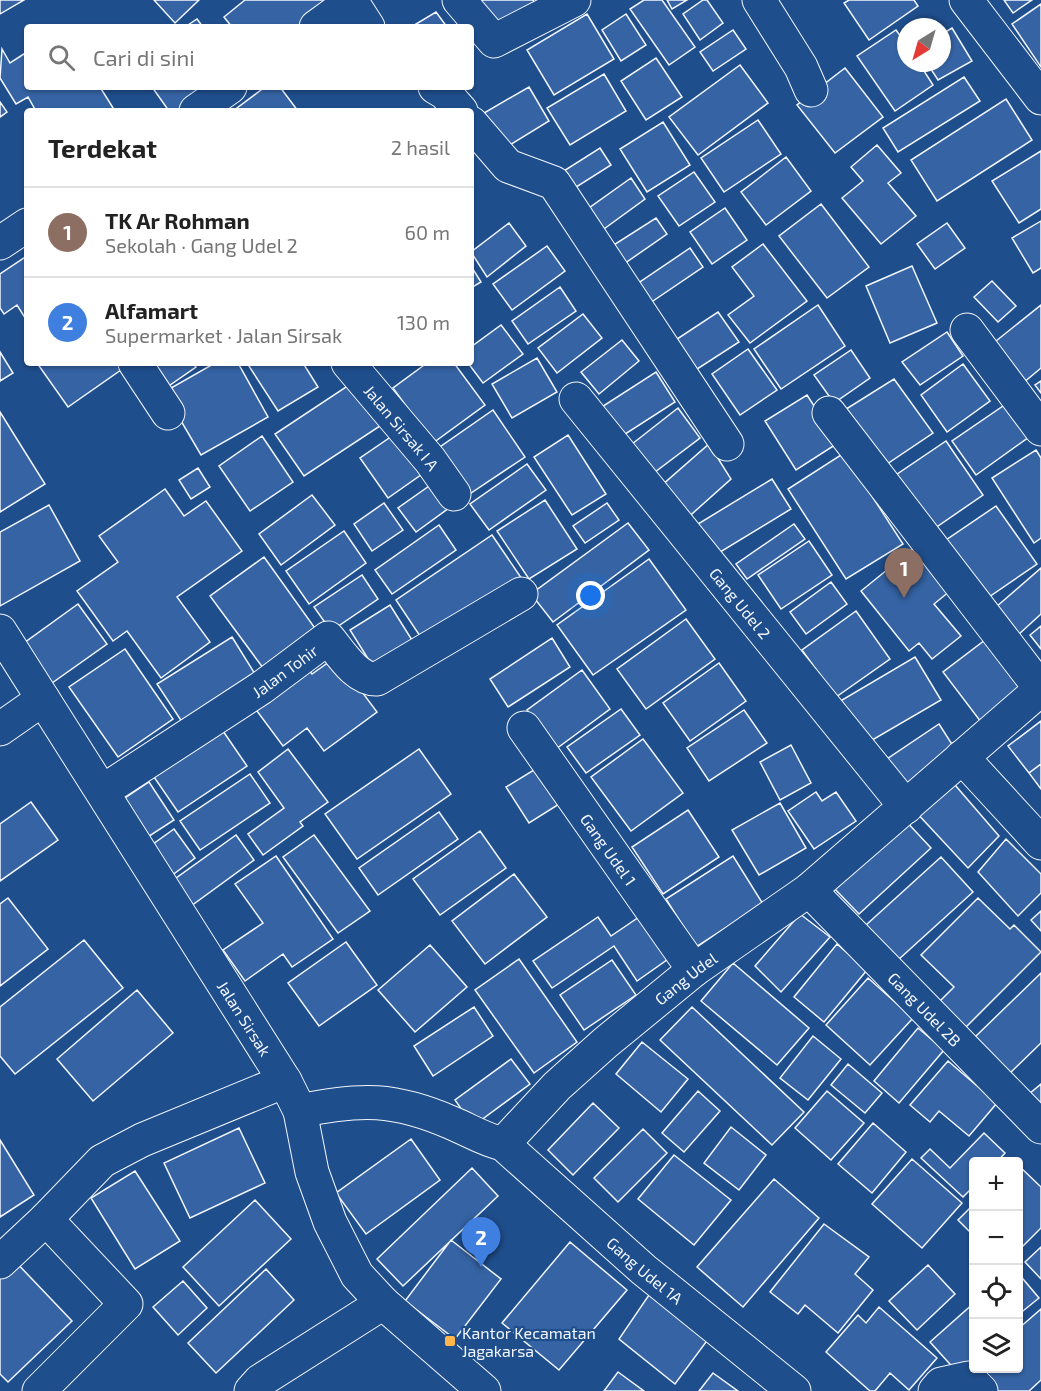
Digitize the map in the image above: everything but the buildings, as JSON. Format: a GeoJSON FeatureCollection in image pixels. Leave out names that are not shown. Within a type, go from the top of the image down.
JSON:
{"type":"FeatureCollection","features":[{"type":"Feature","properties":{"kind":"street"},"geometry":{"type":"LineString","coordinates":[[459,0],[494,41],[574,0]]}},
{"type":"Feature","properties":{"kind":"street"},"geometry":{"type":"LineString","coordinates":[[759,0],[801,68],[811,90]]}},
{"type":"Feature","properties":{"kind":"street"},"geometry":{"type":"LineString","coordinates":[[966,0],[1041,98]]}},
{"type":"Feature","properties":{"kind":"street"},"geometry":{"type":"LineString","coordinates":[[323,24],[358,10]]}},
{"type":"Feature","properties":{"kind":"street"},"geometry":{"type":"LineString","coordinates":[[200,108],[226,90]]}},
{"type":"Feature","properties":{"kind":"street"},"geometry":{"type":"LineString","coordinates":[[440,90],[458,108]]}},
{"type":"Feature","properties":{"kind":"street"},"geometry":{"type":"LineString","coordinates":[[474,126],[508,166],[554,183],[727,444]]}},
{"type":"Feature","properties":{"kind":"street"},"geometry":{"type":"LineString","coordinates":[[0,243],[24,227]]}},
{"type":"Feature","properties":{"kind":"street"},"geometry":{"type":"LineString","coordinates":[[967,330],[1041,429]]}},
{"type":"Feature","properties":{"kind":"street"},"geometry":{"type":"LineString","coordinates":[[137,366],[168,412]]}},
{"type":"Feature","properties":{"kind":"street","name":"Jalan Sirsak I A"},"geometry":{"type":"LineString","coordinates":[[351,366],[430,460],[454,494]]}},
{"type":"Feature","properties":{"kind":"street","name":"Gang Udel 2"},"geometry":{"type":"LineString","coordinates":[[576,399],[906,807]]}},
{"type":"Feature","properties":{"kind":"street"},"geometry":{"type":"LineString","coordinates":[[829,413],[1041,689]]}},
{"type":"Feature","properties":{"kind":"street","name":"Jalan Tohir"},"geometry":{"type":"LineString","coordinates":[[103,791],[261,688],[328,638],[352,667],[367,678],[377,679],[521,594]]}},
{"type":"Feature","properties":{"kind":"street","name":"Jalan Sirsak"},"geometry":{"type":"LineString","coordinates":[[0,631],[285,1081],[300,1111],[312,1172],[330,1222],[357,1275],[383,1303],[484,1391]]}},
{"type":"Feature","properties":{"kind":"street","name":"Gang Udel"},"geometry":{"type":"LineString","coordinates":[[503,1144],[557,1086],[694,970],[809,890],[1041,689]]}},
{"type":"Feature","properties":{"kind":"street"},"geometry":{"type":"LineString","coordinates":[[0,729],[44,699]]}},
{"type":"Feature","properties":{"kind":"street","name":"Gang Udel 1"},"geometry":{"type":"LineString","coordinates":[[524,728],[694,970]]}},
{"type":"Feature","properties":{"kind":"street"},"geometry":{"type":"LineString","coordinates":[[962,757],[1041,843]]}},
{"type":"Feature","properties":{"kind":"street","name":"Gang Udel 2B"},"geometry":{"type":"LineString","coordinates":[[809,890],[1041,1127]]}},
{"type":"Feature","properties":{"kind":"street"},"geometry":{"type":"LineString","coordinates":[[0,1263],[102,1161],[142,1140],[285,1081]]}},
{"type":"Feature","properties":{"kind":"street"},"geometry":{"type":"LineString","coordinates":[[300,1111],[343,1102],[374,1101],[416,1109],[503,1144]]}},
{"type":"Feature","properties":{"kind":"street","name":"Gang Udel 1A"},"geometry":{"type":"LineString","coordinates":[[503,1144],[644,1270],[794,1391]]}},
{"type":"Feature","properties":{"kind":"street"},"geometry":{"type":"LineString","coordinates":[[39,1391],[126,1304],[46,1219]]}},
{"type":"Feature","properties":{"kind":"street"},"geometry":{"type":"LineString","coordinates":[[251,1391],[260,1382],[383,1303]]}},
{"type":"Feature","properties":{"kind":"street"},"geometry":{"type":"LineString","coordinates":[[935,1391],[941,1384],[968,1378],[981,1391]]}},
{"type":"Feature","properties":{"kind":"place","name":"TK Ar Rohman"},"geometry":{"type":"Point","coordinates":[904,598]}},
{"type":"Feature","properties":{"kind":"place","name":"Alfamart"},"geometry":{"type":"Point","coordinates":[481,1267]}},
{"type":"Feature","properties":{"kind":"place","name":"Kantor Kecamatan Jagakarsa"},"geometry":{"type":"Point","coordinates":[450,1341]}}]}
